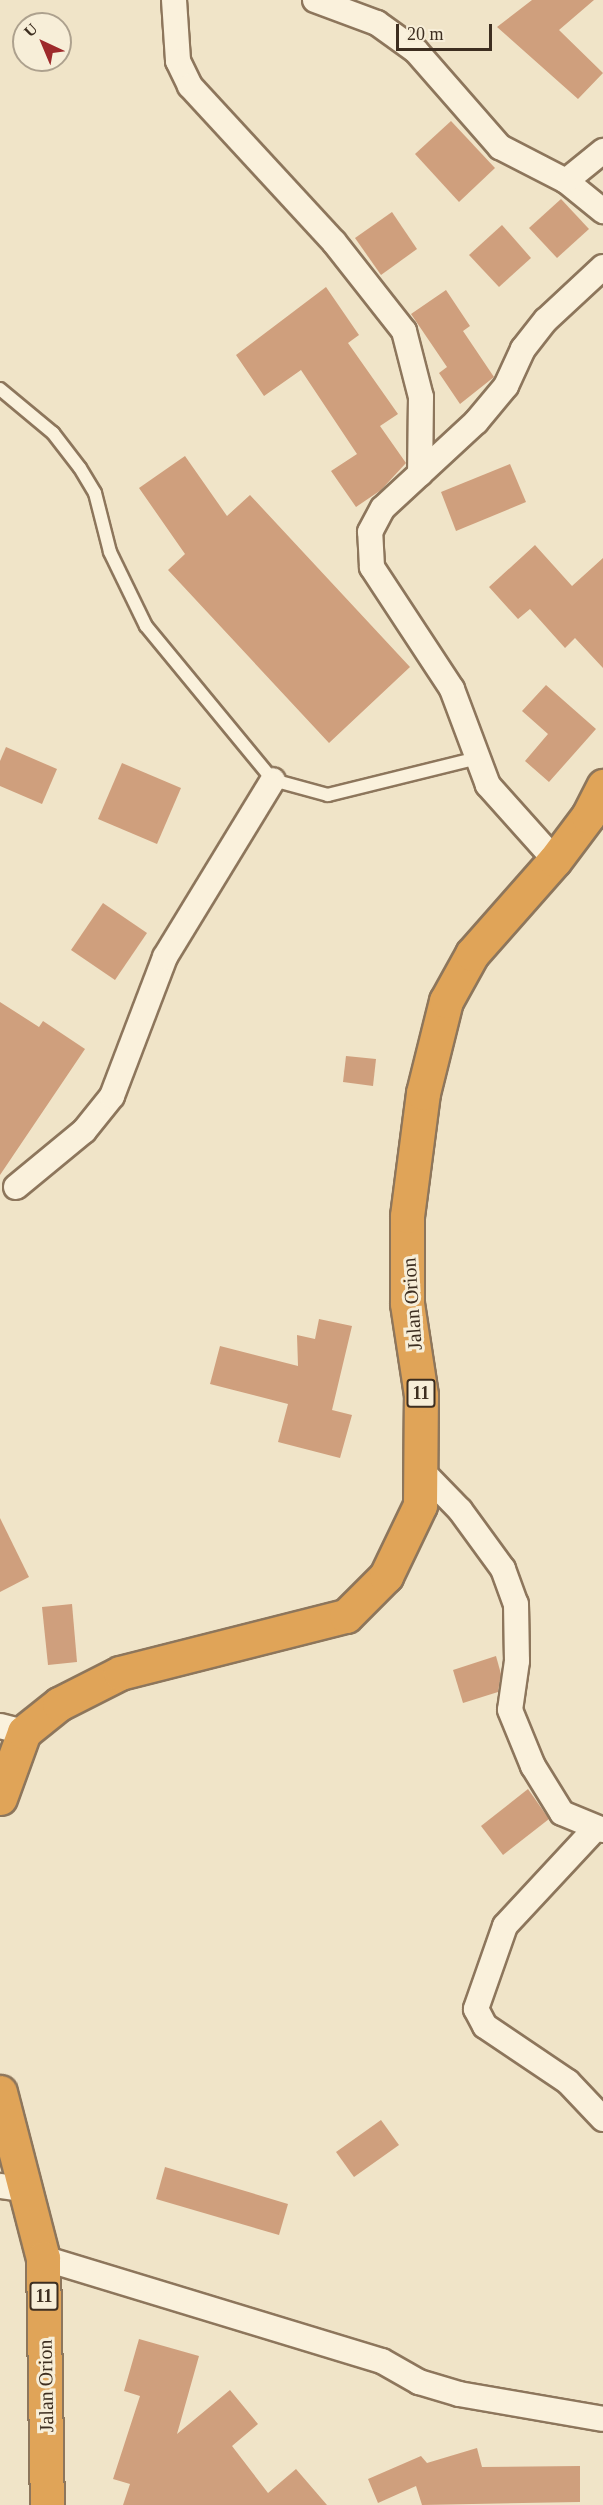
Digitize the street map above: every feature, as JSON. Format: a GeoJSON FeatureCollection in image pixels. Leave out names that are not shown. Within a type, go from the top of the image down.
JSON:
{"type":"FeatureCollection","features":[{"type":"Feature","properties":{"kind":"highway","name":"Jalan Orion"},"geometry":{"type":"LineString","coordinates":[[0,1798],[12,1729],[120,1673],[346,1616],[386,1576],[407,1538],[420,1505],[423,1472],[421,1395],[407,1303],[407,1216],[423,1093],[446,1001],[472,954],[555,860],[588,816],[603,786]]}},
{"type":"Feature","properties":{"kind":"highway","name":"Jalan Orion"},"geometry":{"type":"LineString","coordinates":[[0,2092],[13,2188],[44,2258],[47,2505]]}},
{"type":"Feature","properties":{"kind":"street"},"geometry":{"type":"LineString","coordinates":[[174,0],[178,61],[190,86],[334,242],[404,331],[421,397],[420,474]]}},
{"type":"Feature","properties":{"kind":"street"},"geometry":{"type":"LineString","coordinates":[[315,0],[376,23],[416,51],[500,147],[566,181],[603,211]]}},
{"type":"Feature","properties":{"kind":"street"},"geometry":{"type":"LineString","coordinates":[[566,181],[603,151]]}},
{"type":"Feature","properties":{"kind":"street"},"geometry":{"type":"LineString","coordinates":[[555,860],[488,785],[452,689],[372,567],[370,532],[383,508],[420,474],[506,386],[523,349],[546,320],[603,267]]}},
{"type":"Feature","properties":{"kind":"street"},"geometry":{"type":"LineString","coordinates":[[16,1187],[84,1131],[112,1096],[165,957],[273,780]]}},
{"type":"Feature","properties":{"kind":"street"},"geometry":{"type":"LineString","coordinates":[[423,1472],[460,1510],[503,1569],[516,1604],[517,1661],[510,1710],[533,1766],[562,1813],[599,1830],[505,1926],[476,2009],[485,2026],[568,2082],[603,2119]]}},
{"type":"Feature","properties":{"kind":"street"},"geometry":{"type":"LineString","coordinates":[[44,2258],[382,2361],[419,2382],[449,2391],[603,2419]]}},
{"type":"Feature","properties":{"kind":"lane"},"geometry":{"type":"LineString","coordinates":[[0,389],[53,433],[80,468],[95,493],[110,552],[146,626],[273,780],[328,795],[478,758]]}},
{"type":"Feature","properties":{"kind":"building"},"geometry":{"type":"Polygon","coordinates":[[[532,0],[594,0],[559,30],[603,73],[578,99],[497,27],[532,0]]]}},
{"type":"Feature","properties":{"kind":"building"},"geometry":{"type":"Polygon","coordinates":[[[451,121],[495,168],[459,202],[415,154],[451,121]]]}},
{"type":"Feature","properties":{"kind":"building"},"geometry":{"type":"Polygon","coordinates":[[[561,199],[589,229],[557,258],[529,228],[561,199]]]}},
{"type":"Feature","properties":{"kind":"building"},"geometry":{"type":"Polygon","coordinates":[[[392,212],[417,249],[381,275],[355,238],[392,212]]]}},
{"type":"Feature","properties":{"kind":"building"},"geometry":{"type":"Polygon","coordinates":[[[502,225],[531,258],[499,287],[469,255],[502,225]]]}},
{"type":"Feature","properties":{"kind":"building"},"geometry":{"type":"Polygon","coordinates":[[[326,287],[359,335],[348,343],[398,414],[380,426],[406,463],[381,490],[356,507],[331,471],[357,454],[301,370],[264,396],[236,355],[326,287]]]}},
{"type":"Feature","properties":{"kind":"building"},"geometry":{"type":"Polygon","coordinates":[[[446,290],[470,326],[463,331],[494,377],[460,404],[439,373],[447,367],[411,314],[446,290]]]}},
{"type":"Feature","properties":{"kind":"building"},"geometry":{"type":"Polygon","coordinates":[[[185,456],[227,516],[250,495],[410,667],[329,743],[168,570],[185,554],[139,488],[185,456]]]}},
{"type":"Feature","properties":{"kind":"building"},"geometry":{"type":"Polygon","coordinates":[[[510,464],[526,502],[456,531],[441,492],[510,464]]]}},
{"type":"Feature","properties":{"kind":"building"},"geometry":{"type":"Polygon","coordinates":[[[535,545],[572,586],[603,558],[603,668],[575,638],[565,648],[530,609],[518,619],[489,587],[535,545]]]}},
{"type":"Feature","properties":{"kind":"building"},"geometry":{"type":"Polygon","coordinates":[[[546,685],[596,729],[549,782],[525,761],[548,734],[522,711],[546,685]]]}},
{"type":"Feature","properties":{"kind":"building"},"geometry":{"type":"Polygon","coordinates":[[[6,747],[57,769],[42,804],[0,786],[0,761],[6,747]]]}},
{"type":"Feature","properties":{"kind":"building"},"geometry":{"type":"Polygon","coordinates":[[[122,763],[181,788],[157,844],[98,819],[122,763]]]}},
{"type":"Feature","properties":{"kind":"building"},"geometry":{"type":"Polygon","coordinates":[[[103,903],[147,933],[115,980],[71,950],[103,903]]]}},
{"type":"Feature","properties":{"kind":"building"},"geometry":{"type":"Polygon","coordinates":[[[0,1002],[39,1027],[43,1021],[85,1049],[0,1175],[0,1002]]]}},
{"type":"Feature","properties":{"kind":"building"},"geometry":{"type":"Polygon","coordinates":[[[346,1056],[376,1059],[373,1086],[343,1082],[346,1056]]]}},
{"type":"Feature","properties":{"kind":"building"},"geometry":{"type":"Polygon","coordinates":[[[319,1319],[352,1326],[332,1410],[352,1415],[340,1458],[278,1442],[288,1404],[210,1384],[220,1346],[298,1366],[297,1335],[315,1339],[319,1319]]]}},
{"type":"Feature","properties":{"kind":"building"},"geometry":{"type":"Polygon","coordinates":[[[0,1518],[29,1577],[0,1592],[0,1518]]]}},
{"type":"Feature","properties":{"kind":"building"},"geometry":{"type":"Polygon","coordinates":[[[72,1604],[77,1662],[48,1665],[42,1607],[72,1604]]]}},
{"type":"Feature","properties":{"kind":"building"},"geometry":{"type":"Polygon","coordinates":[[[496,1656],[501,1674],[498,1692],[463,1703],[453,1670],[496,1656]]]}},
{"type":"Feature","properties":{"kind":"building"},"geometry":{"type":"Polygon","coordinates":[[[528,1789],[549,1819],[503,1855],[481,1826],[528,1789]]]}},
{"type":"Feature","properties":{"kind":"building"},"geometry":{"type":"Polygon","coordinates":[[[381,2120],[399,2145],[354,2177],[336,2152],[381,2120]]]}},
{"type":"Feature","properties":{"kind":"building"},"geometry":{"type":"Polygon","coordinates":[[[165,2167],[288,2204],[279,2235],[156,2199],[165,2167]]]}},
{"type":"Feature","properties":{"kind":"building"},"geometry":{"type":"Polygon","coordinates":[[[139,2339],[199,2356],[177,2434],[230,2390],[258,2424],[232,2446],[268,2493],[296,2469],[327,2505],[123,2505],[130,2484],[113,2479],[140,2396],[124,2391],[139,2339]]]}},
{"type":"Feature","properties":{"kind":"building"},"geometry":{"type":"Polygon","coordinates":[[[477,2448],[482,2467],[580,2466],[580,2502],[422,2505],[416,2486],[378,2503],[368,2479],[421,2456],[427,2463],[477,2448]]]}}]}
